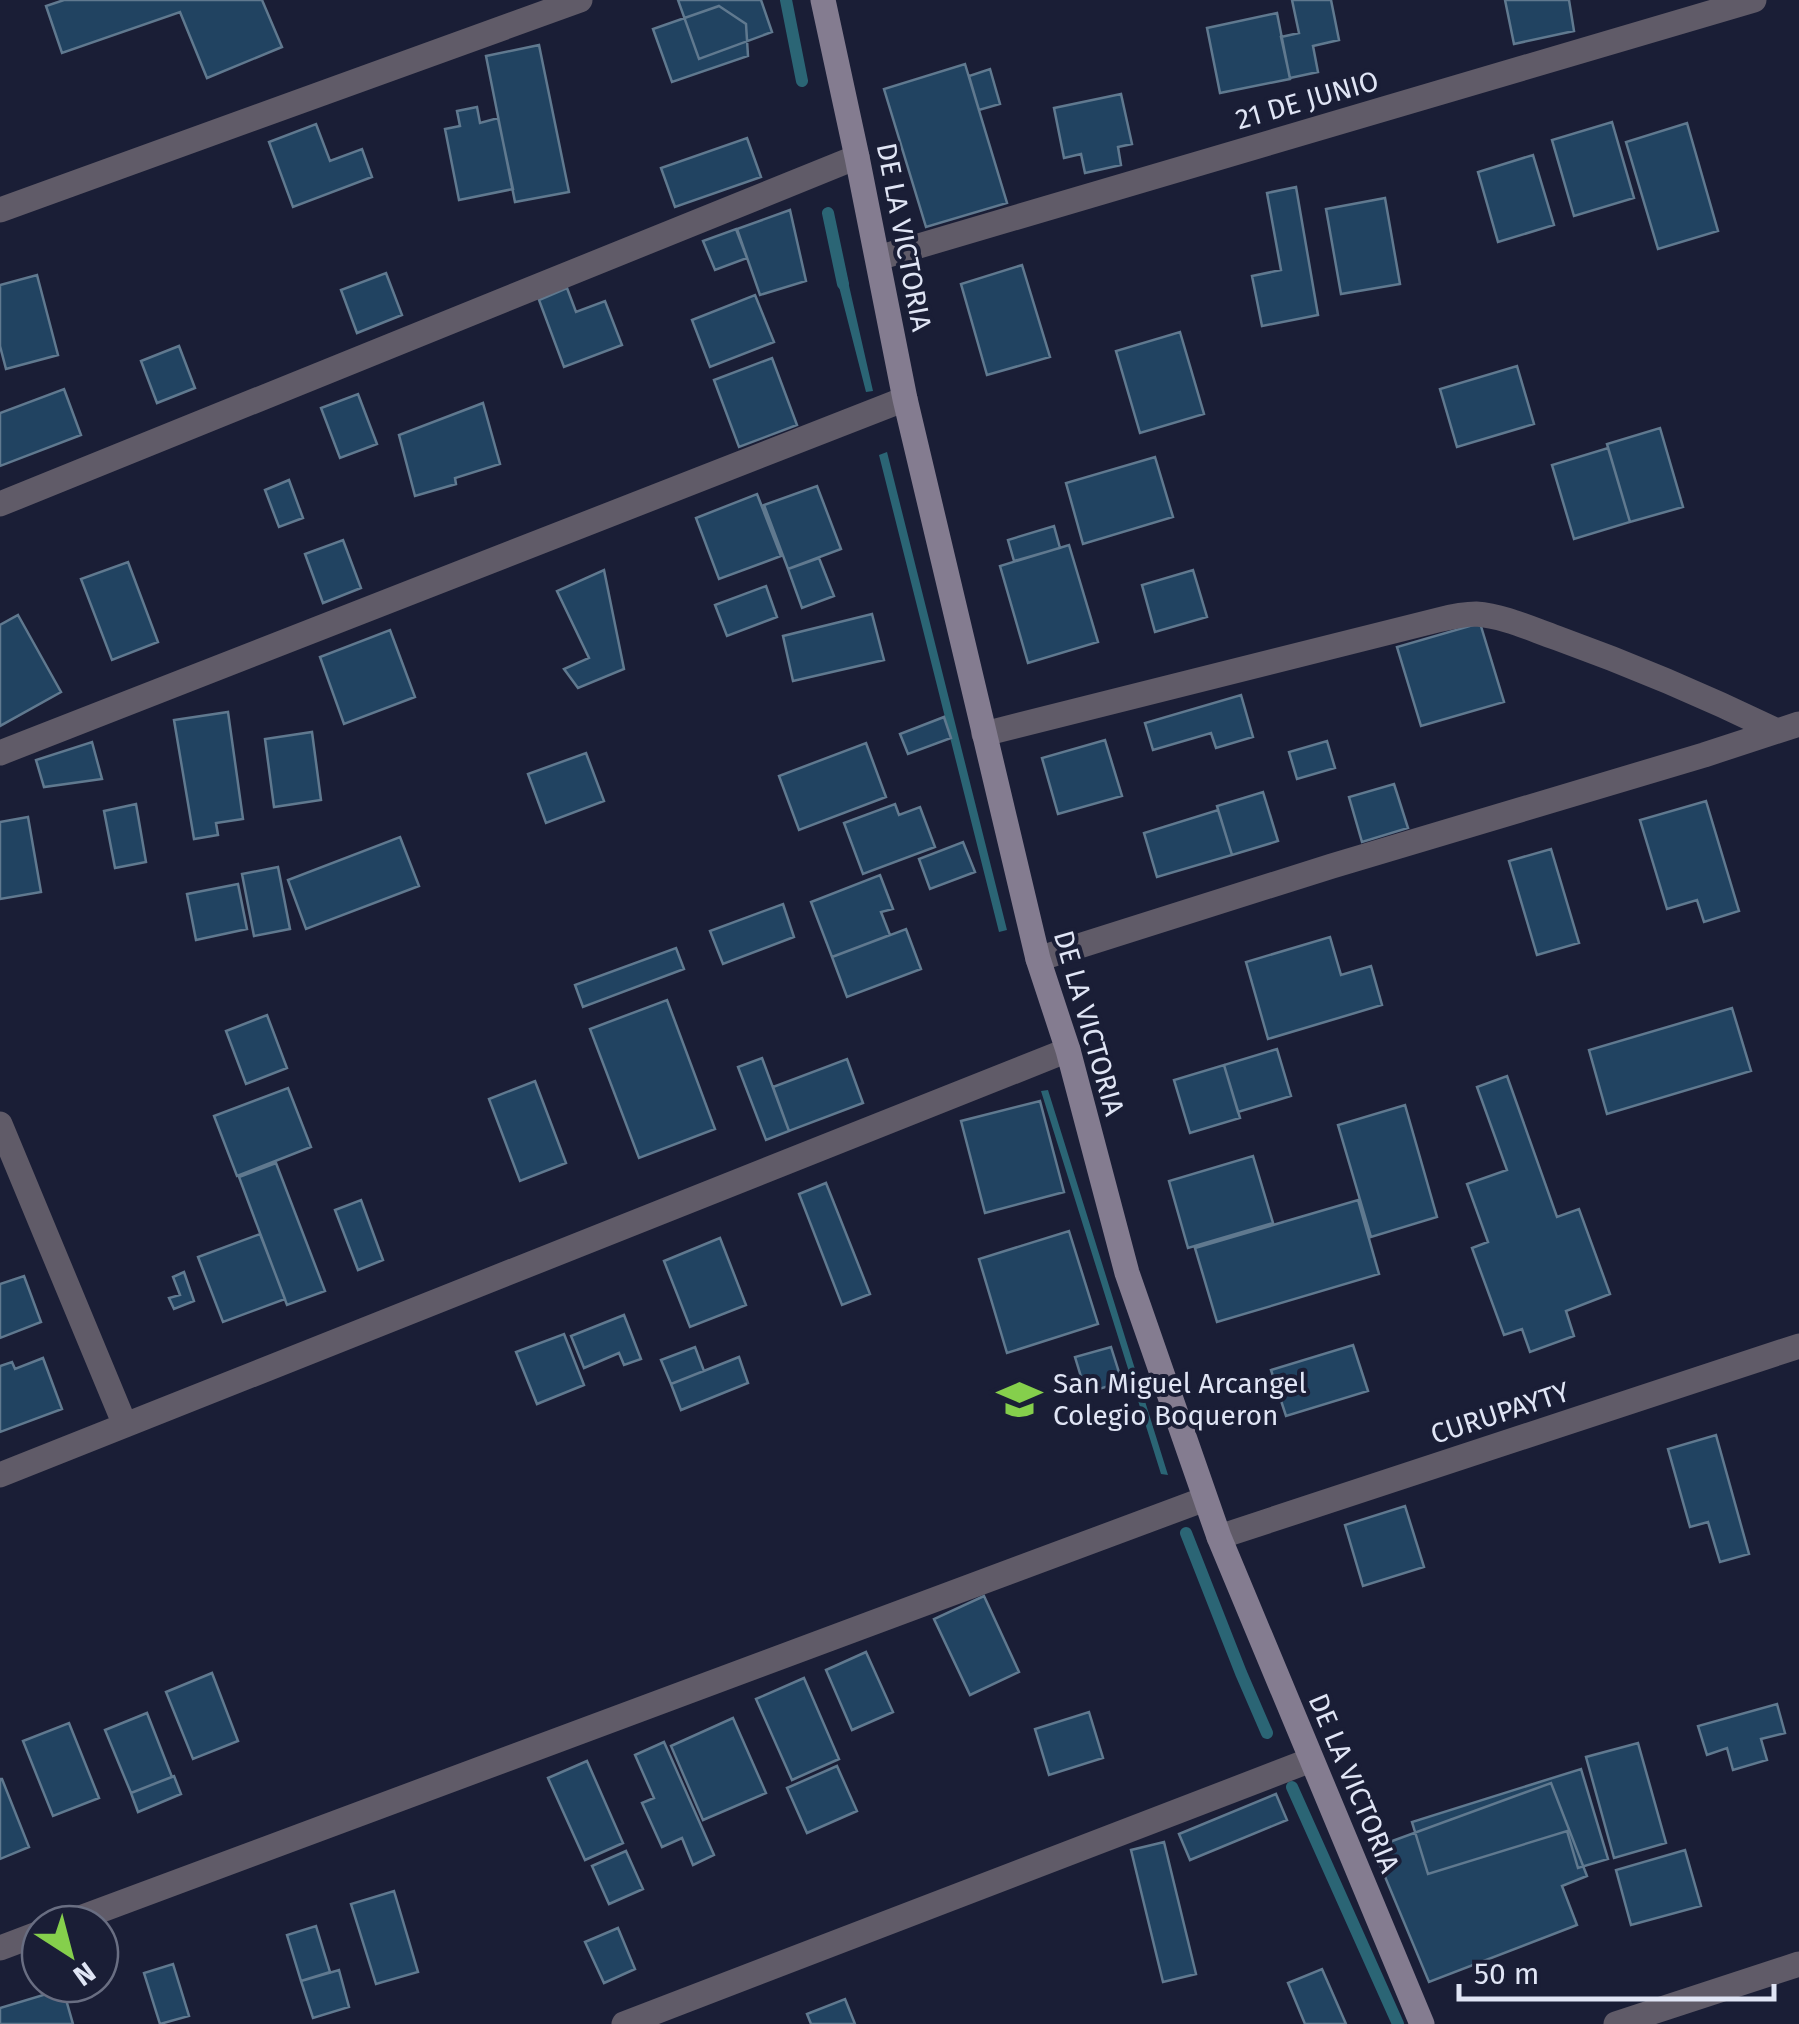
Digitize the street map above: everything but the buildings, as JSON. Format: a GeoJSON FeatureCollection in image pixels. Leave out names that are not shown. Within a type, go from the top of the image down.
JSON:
{"type":"FeatureCollection","features":[{"type":"Feature","properties":{"kind":"main road","name":"DE LA VICTORIA"},"geometry":{"type":"LineString","coordinates":[[823,0],[905,399],[984,734],[1038,959],[1068,1050],[1127,1273],[1219,1537],[1422,2024]]}},
{"type":"Feature","properties":{"kind":"street"},"geometry":{"type":"LineString","coordinates":[[0,210],[580,0]]}},
{"type":"Feature","properties":{"kind":"street","name":"21 DE JUNIO"},"geometry":{"type":"LineString","coordinates":[[878,258],[1754,0]]}},
{"type":"Feature","properties":{"kind":"street"},"geometry":{"type":"LineString","coordinates":[[0,504],[858,156]]}},
{"type":"Feature","properties":{"kind":"street"},"geometry":{"type":"LineString","coordinates":[[0,753],[905,399]]}},
{"type":"Feature","properties":{"kind":"street"},"geometry":{"type":"LineString","coordinates":[[984,734],[1438,620],[1480,614],[1590,649],[1788,727]]}},
{"type":"Feature","properties":{"kind":"street"},"geometry":{"type":"LineString","coordinates":[[1038,959],[1788,727]]}},
{"type":"Feature","properties":{"kind":"street"},"geometry":{"type":"LineString","coordinates":[[0,1475],[1068,1050]]}},
{"type":"Feature","properties":{"kind":"street"},"geometry":{"type":"LineString","coordinates":[[0,1124],[125,1425]]}},
{"type":"Feature","properties":{"kind":"street","name":"CURUPAYTY"},"geometry":{"type":"LineString","coordinates":[[1219,1537],[1799,1346]]}},
{"type":"Feature","properties":{"kind":"street"},"geometry":{"type":"LineString","coordinates":[[118,1904],[1205,1499]]}},
{"type":"Feature","properties":{"kind":"street"},"geometry":{"type":"LineString","coordinates":[[624,2024],[1311,1760]]}},
{"type":"Feature","properties":{"kind":"street"},"geometry":{"type":"LineString","coordinates":[[1616,2024],[1799,1964]]}},
{"type":"Feature","properties":{"kind":"water"},"geometry":{"type":"Polygon","coordinates":[[[845,268],[873,391],[866,392],[835,271],[845,268]]]}},
{"type":"Feature","properties":{"kind":"water"},"geometry":{"type":"Polygon","coordinates":[[[887,452],[1007,930],[999,932],[879,455],[887,452]]]}},
{"type":"Feature","properties":{"kind":"water"},"geometry":{"type":"Polygon","coordinates":[[[1048,1090],[1168,1475],[1161,1474],[1041,1091],[1048,1090]]]}},
{"type":"Feature","properties":{"kind":"waterway"},"geometry":{"type":"LineString","coordinates":[[786,0],[802,81]]}},
{"type":"Feature","properties":{"kind":"waterway"},"geometry":{"type":"LineString","coordinates":[[828,213],[843,284]]}},
{"type":"Feature","properties":{"kind":"waterway"},"geometry":{"type":"LineString","coordinates":[[1186,1533],[1267,1733]]}},
{"type":"Feature","properties":{"kind":"waterway"},"geometry":{"type":"LineString","coordinates":[[1292,1787],[1398,2024]]}},
{"type":"Feature","properties":{"kind":"place","name":"San Miguel Arcangel Colegio Boqueron"},"geometry":{"type":"Point","coordinates":[1020,1399]}}]}
